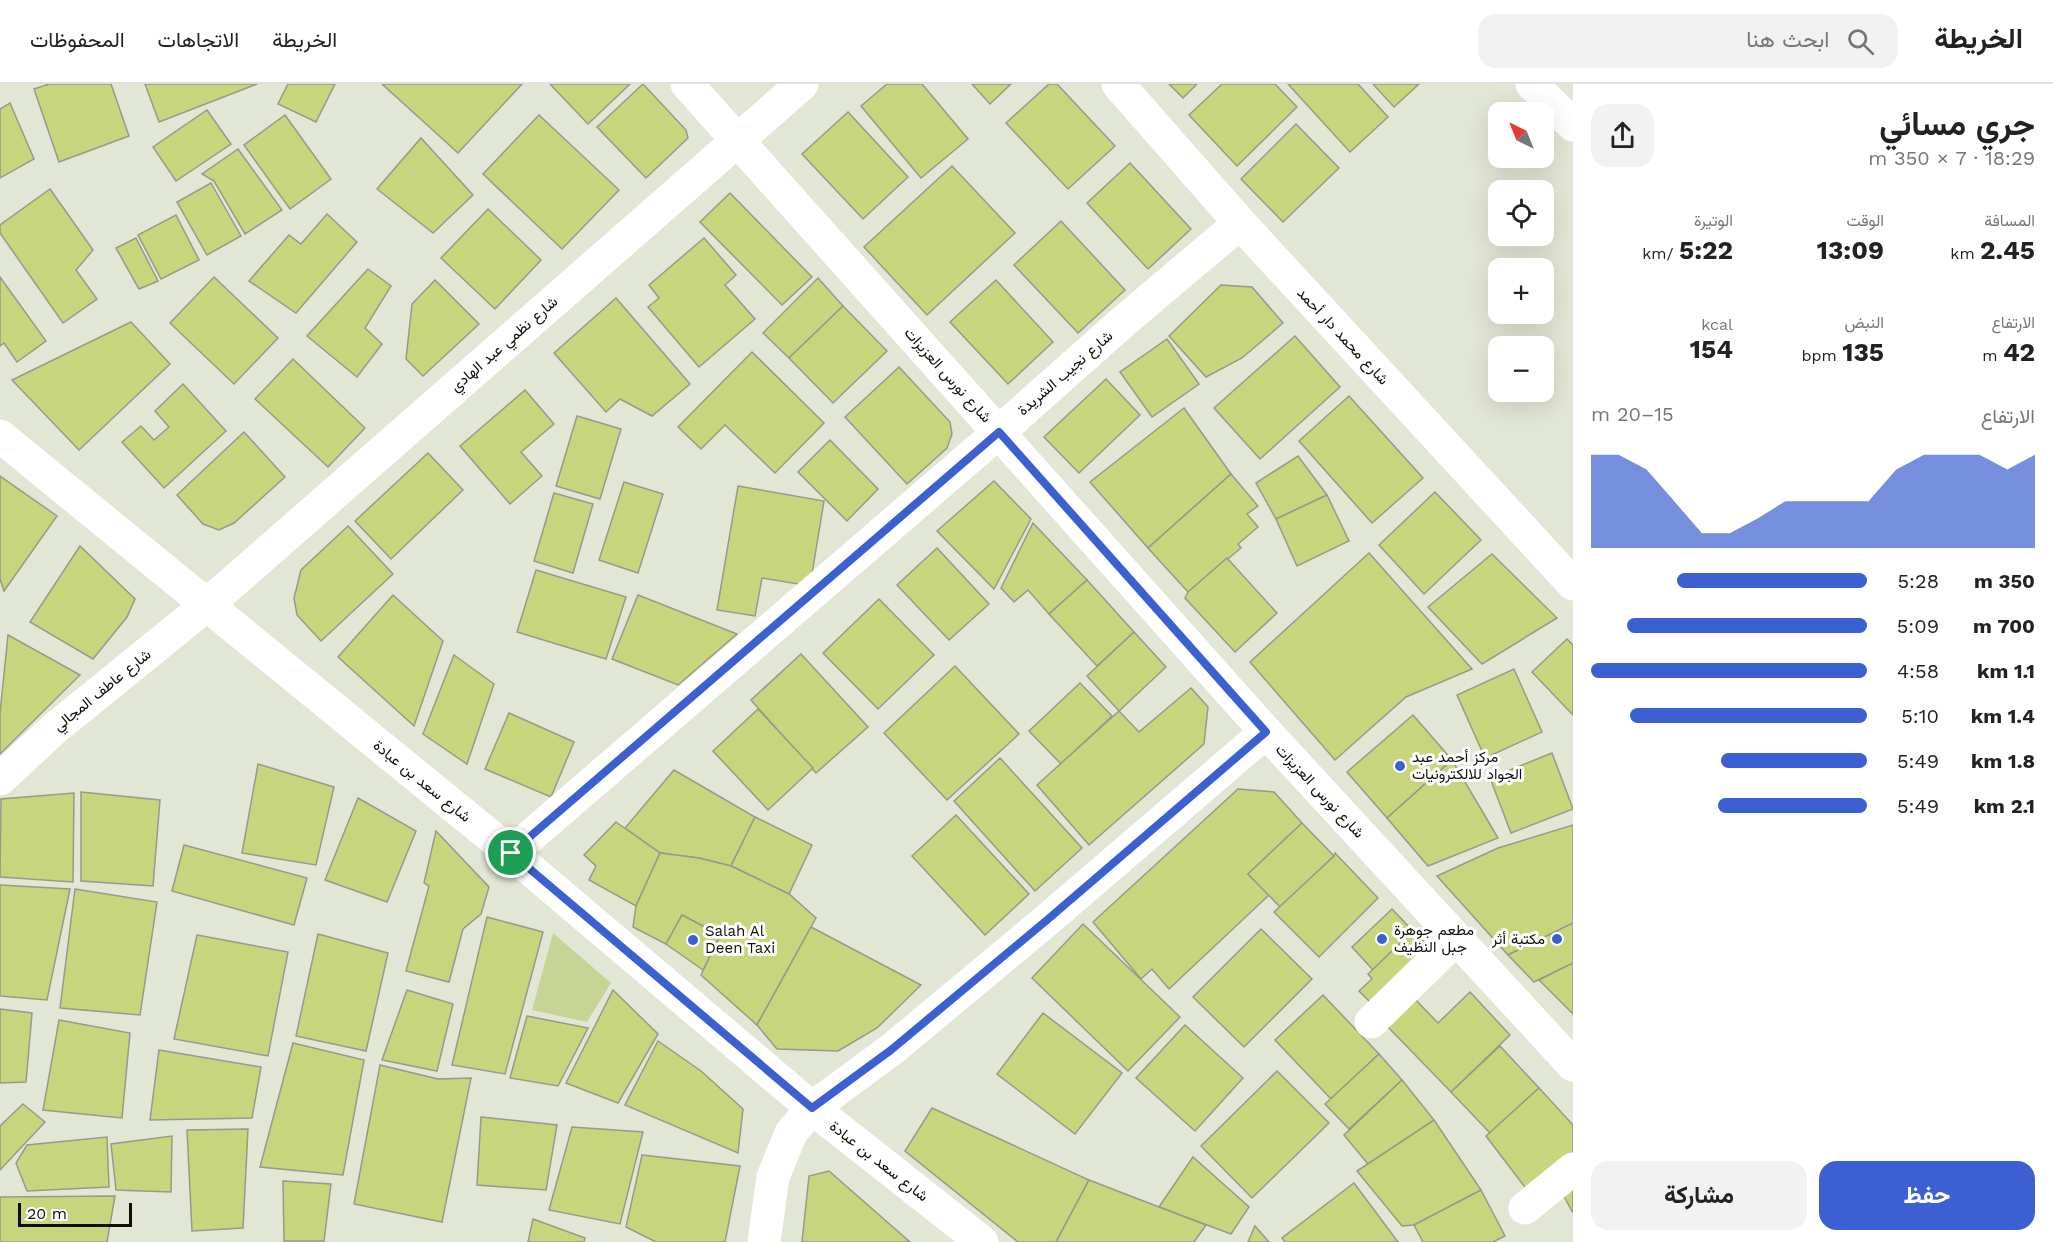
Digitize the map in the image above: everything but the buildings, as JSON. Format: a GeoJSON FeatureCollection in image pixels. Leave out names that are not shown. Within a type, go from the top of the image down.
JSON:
{"type":"FeatureCollection","features":[{"type":"Feature","properties":{"kind":"street","name":"شارع نورس العزيزات"},"geometry":{"type":"LineString","coordinates":[[687,84],[1266,732],[1573,1065]]}},
{"type":"Feature","properties":{"kind":"street","name":"شارع نظمي عبد الهادي"},"geometry":{"type":"LineString","coordinates":[[207,604],[802,84]]}},
{"type":"Feature","properties":{"kind":"street","name":"شارع محمد دار أحمد"},"geometry":{"type":"LineString","coordinates":[[1118,84],[1240,223],[1573,584]]}},
{"type":"Feature","properties":{"kind":"street"},"geometry":{"type":"LineString","coordinates":[[1532,84],[1573,125]]}},
{"type":"Feature","properties":{"kind":"street","name":"شارع نجيب الشريدة"},"geometry":{"type":"LineString","coordinates":[[511,853],[1240,223]]}},
{"type":"Feature","properties":{"kind":"street","name":"شارع سعد بن عبادة"},"geometry":{"type":"LineString","coordinates":[[0,436],[511,853],[812,1108],[982,1242]]}},
{"type":"Feature","properties":{"kind":"street","name":"شارع عاطف المجالي"},"geometry":{"type":"LineString","coordinates":[[0,779],[54,729],[207,604]]}},
{"type":"Feature","properties":{"kind":"street"},"geometry":{"type":"LineString","coordinates":[[764,1242],[773,1177],[792,1133],[812,1108],[891,1050],[1056,913],[1266,732]]}},
{"type":"Feature","properties":{"kind":"street"},"geometry":{"type":"LineString","coordinates":[[1371,1022],[1456,939]]}},
{"type":"Feature","properties":{"kind":"street"},"geometry":{"type":"LineString","coordinates":[[1525,1208],[1573,1169]]}},
{"type":"Feature","properties":{"kind":"green space"},"geometry":{"type":"Polygon","coordinates":[[[553,933],[611,983],[587,1022],[532,1010],[553,933]]]}},
{"type":"Feature","properties":{"kind":"place","name":"مركز أحمد عبد الجواد للالكترونيات"},"geometry":{"type":"Point","coordinates":[1400,766]}},
{"type":"Feature","properties":{"kind":"place","name":"مطعم جوهرة جبل النظيف"},"geometry":{"type":"Point","coordinates":[1382,939]}},
{"type":"Feature","properties":{"kind":"place","name":"مكتبة أثر"},"geometry":{"type":"Point","coordinates":[1557,939]}},
{"type":"Feature","properties":{"kind":"place","name":"Salah Al Deen Taxi"},"geometry":{"type":"Point","coordinates":[693,940]}},
{"type":"Feature","properties":{"kind":"route"},"geometry":{"type":"LineString","coordinates":[[999,432],[1266,732],[891,1050],[812,1108],[511,853],[999,432]]}}]}
